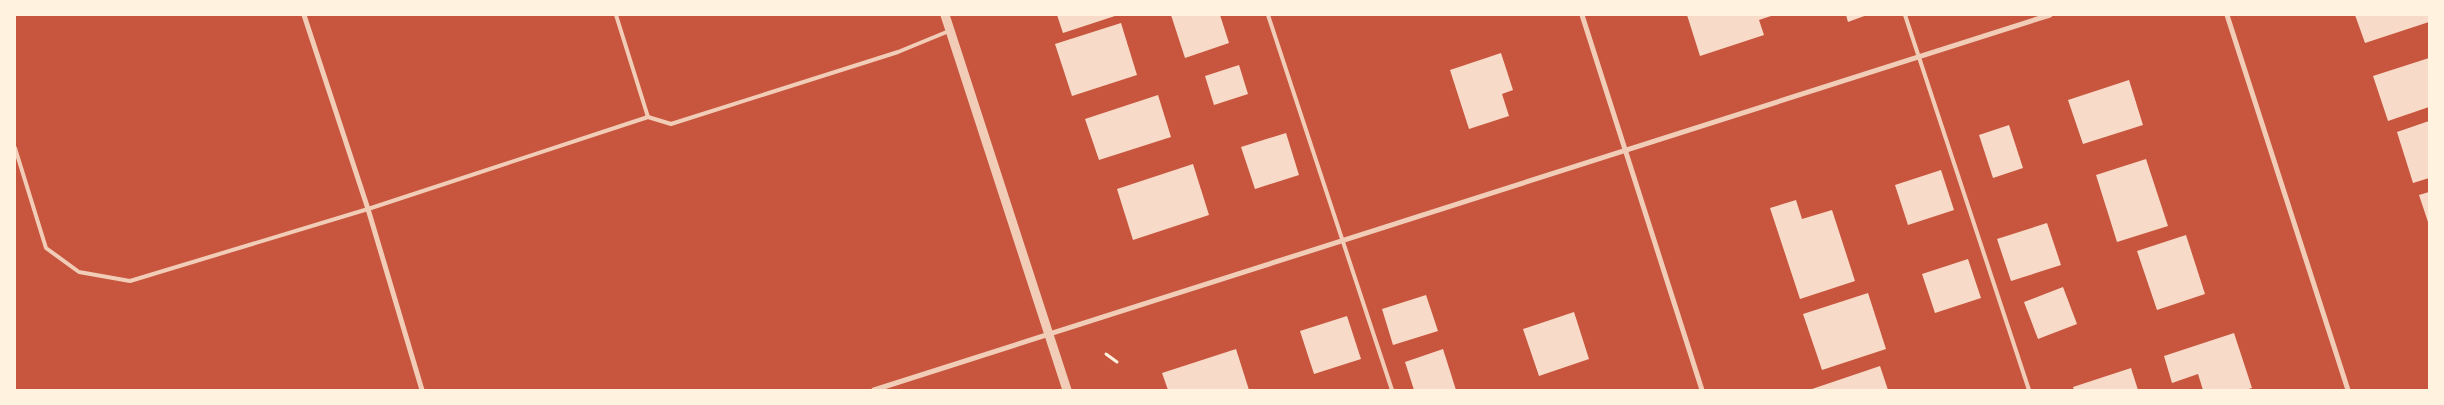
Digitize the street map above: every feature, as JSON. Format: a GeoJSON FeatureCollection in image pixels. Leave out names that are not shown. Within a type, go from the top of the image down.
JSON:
{"type":"FeatureCollection","features":[{"type":"Feature","properties":{"kind":"street"},"geometry":{"type":"LineString","coordinates":[[304,15],[368,208],[422,390]]}},
{"type":"Feature","properties":{"kind":"street"},"geometry":{"type":"LineString","coordinates":[[945,15],[1067,390]]}},
{"type":"Feature","properties":{"kind":"street"},"geometry":{"type":"LineString","coordinates":[[1582,15],[1702,390]]}},
{"type":"Feature","properties":{"kind":"street"},"geometry":{"type":"LineString","coordinates":[[874,390],[2050,15]]}},
{"type":"Feature","properties":{"kind":"street"},"geometry":{"type":"LineString","coordinates":[[2227,15],[2348,390]]}},
{"type":"Feature","properties":{"kind":"lane"},"geometry":{"type":"LineString","coordinates":[[616,15],[648,117]]}},
{"type":"Feature","properties":{"kind":"lane"},"geometry":{"type":"LineString","coordinates":[[1268,15],[1344,240],[1392,390]]}},
{"type":"Feature","properties":{"kind":"lane"},"geometry":{"type":"LineString","coordinates":[[1906,15],[2029,390]]}},
{"type":"Feature","properties":{"kind":"lane"},"geometry":{"type":"LineString","coordinates":[[15,148],[46,248],[79,272],[130,280],[368,208],[648,117],[671,124],[898,52],[950,30]]}},
{"type":"Feature","properties":{"kind":"path"},"geometry":{"type":"LineString","coordinates":[[1106,354],[1117,362]]}},
{"type":"Feature","properties":{"kind":"building"},"geometry":{"type":"Polygon","coordinates":[[[1057,15],[1118,15],[1063,33],[1057,15]]]}},
{"type":"Feature","properties":{"kind":"building"},"geometry":{"type":"Polygon","coordinates":[[[1171,15],[1220,15],[1229,43],[1185,58],[1171,15]]]}},
{"type":"Feature","properties":{"kind":"building"},"geometry":{"type":"Polygon","coordinates":[[[1687,15],[1774,15],[1759,20],[1764,35],[1700,56],[1687,15]]]}},
{"type":"Feature","properties":{"kind":"building"},"geometry":{"type":"Polygon","coordinates":[[[1846,15],[1867,15],[1848,22],[1846,15]]]}},
{"type":"Feature","properties":{"kind":"building"},"geometry":{"type":"Polygon","coordinates":[[[2355,15],[2429,15],[2429,22],[2365,43],[2355,15]]]}},
{"type":"Feature","properties":{"kind":"building"},"geometry":{"type":"Polygon","coordinates":[[[1121,23],[1137,75],[1072,96],[1055,44],[1121,23]]]}},
{"type":"Feature","properties":{"kind":"building"},"geometry":{"type":"Polygon","coordinates":[[[1501,53],[1513,90],[1502,94],[1509,116],[1469,129],[1450,70],[1501,53]]]}},
{"type":"Feature","properties":{"kind":"building"},"geometry":{"type":"Polygon","coordinates":[[[2429,58],[2429,107],[2388,121],[2373,76],[2429,58]]]}},
{"type":"Feature","properties":{"kind":"building"},"geometry":{"type":"Polygon","coordinates":[[[1239,65],[1248,94],[1214,105],[1205,76],[1239,65]]]}},
{"type":"Feature","properties":{"kind":"building"},"geometry":{"type":"Polygon","coordinates":[[[2129,80],[2143,125],[2083,144],[2068,100],[2129,80]]]}},
{"type":"Feature","properties":{"kind":"building"},"geometry":{"type":"Polygon","coordinates":[[[1158,95],[1171,137],[1099,160],[1085,119],[1158,95]]]}},
{"type":"Feature","properties":{"kind":"building"},"geometry":{"type":"Polygon","coordinates":[[[2429,121],[2429,178],[2413,183],[2397,132],[2429,121]]]}},
{"type":"Feature","properties":{"kind":"building"},"geometry":{"type":"Polygon","coordinates":[[[2009,125],[2023,168],[1993,178],[1979,135],[2009,125]]]}},
{"type":"Feature","properties":{"kind":"building"},"geometry":{"type":"Polygon","coordinates":[[[1286,133],[1299,175],[1255,189],[1241,147],[1286,133]]]}},
{"type":"Feature","properties":{"kind":"building"},"geometry":{"type":"Polygon","coordinates":[[[2146,159],[2168,226],[2117,242],[2096,175],[2146,159]]]}},
{"type":"Feature","properties":{"kind":"building"},"geometry":{"type":"Polygon","coordinates":[[[1193,164],[1209,215],[1133,240],[1117,189],[1193,164]]]}},
{"type":"Feature","properties":{"kind":"building"},"geometry":{"type":"Polygon","coordinates":[[[1941,170],[1954,210],[1908,225],[1895,185],[1941,170]]]}},
{"type":"Feature","properties":{"kind":"building"},"geometry":{"type":"Polygon","coordinates":[[[2429,192],[2429,225],[2419,195],[2429,192]]]}},
{"type":"Feature","properties":{"kind":"building"},"geometry":{"type":"Polygon","coordinates":[[[1796,200],[1802,219],[1832,210],[1855,281],[1800,299],[1770,208],[1796,200]]]}},
{"type":"Feature","properties":{"kind":"building"},"geometry":{"type":"Polygon","coordinates":[[[2047,223],[2061,265],[2011,281],[1997,239],[2047,223]]]}},
{"type":"Feature","properties":{"kind":"building"},"geometry":{"type":"Polygon","coordinates":[[[2186,235],[2205,294],[2157,310],[2137,251],[2186,235]]]}},
{"type":"Feature","properties":{"kind":"building"},"geometry":{"type":"Polygon","coordinates":[[[1968,259],[1981,298],[1935,313],[1922,274],[1968,259]]]}},
{"type":"Feature","properties":{"kind":"building"},"geometry":{"type":"Polygon","coordinates":[[[2063,287],[2077,324],[2038,339],[2024,302],[2063,287]]]}},
{"type":"Feature","properties":{"kind":"building"},"geometry":{"type":"Polygon","coordinates":[[[1868,293],[1886,349],[1822,370],[1803,314],[1868,293]]]}},
{"type":"Feature","properties":{"kind":"building"},"geometry":{"type":"Polygon","coordinates":[[[1426,295],[1438,331],[1393,345],[1382,309],[1426,295]]]}},
{"type":"Feature","properties":{"kind":"building"},"geometry":{"type":"Polygon","coordinates":[[[1574,312],[1589,359],[1539,376],[1523,329],[1574,312]]]}},
{"type":"Feature","properties":{"kind":"building"},"geometry":{"type":"Polygon","coordinates":[[[1347,316],[1361,359],[1314,374],[1300,331],[1347,316]]]}},
{"type":"Feature","properties":{"kind":"building"},"geometry":{"type":"Polygon","coordinates":[[[2234,333],[2252,388],[2245,390],[2203,390],[2198,374],[2172,383],[2164,356],[2234,333]]]}},
{"type":"Feature","properties":{"kind":"building"},"geometry":{"type":"Polygon","coordinates":[[[1236,349],[1249,390],[1168,390],[1162,373],[1236,349]]]}},
{"type":"Feature","properties":{"kind":"building"},"geometry":{"type":"Polygon","coordinates":[[[1443,349],[1456,390],[1414,390],[1405,362],[1443,349]]]}},
{"type":"Feature","properties":{"kind":"building"},"geometry":{"type":"Polygon","coordinates":[[[1880,366],[1888,390],[1809,390],[1880,366]]]}},
{"type":"Feature","properties":{"kind":"building"},"geometry":{"type":"Polygon","coordinates":[[[2131,368],[2138,390],[2074,390],[2073,387],[2131,368]]]}}]}
